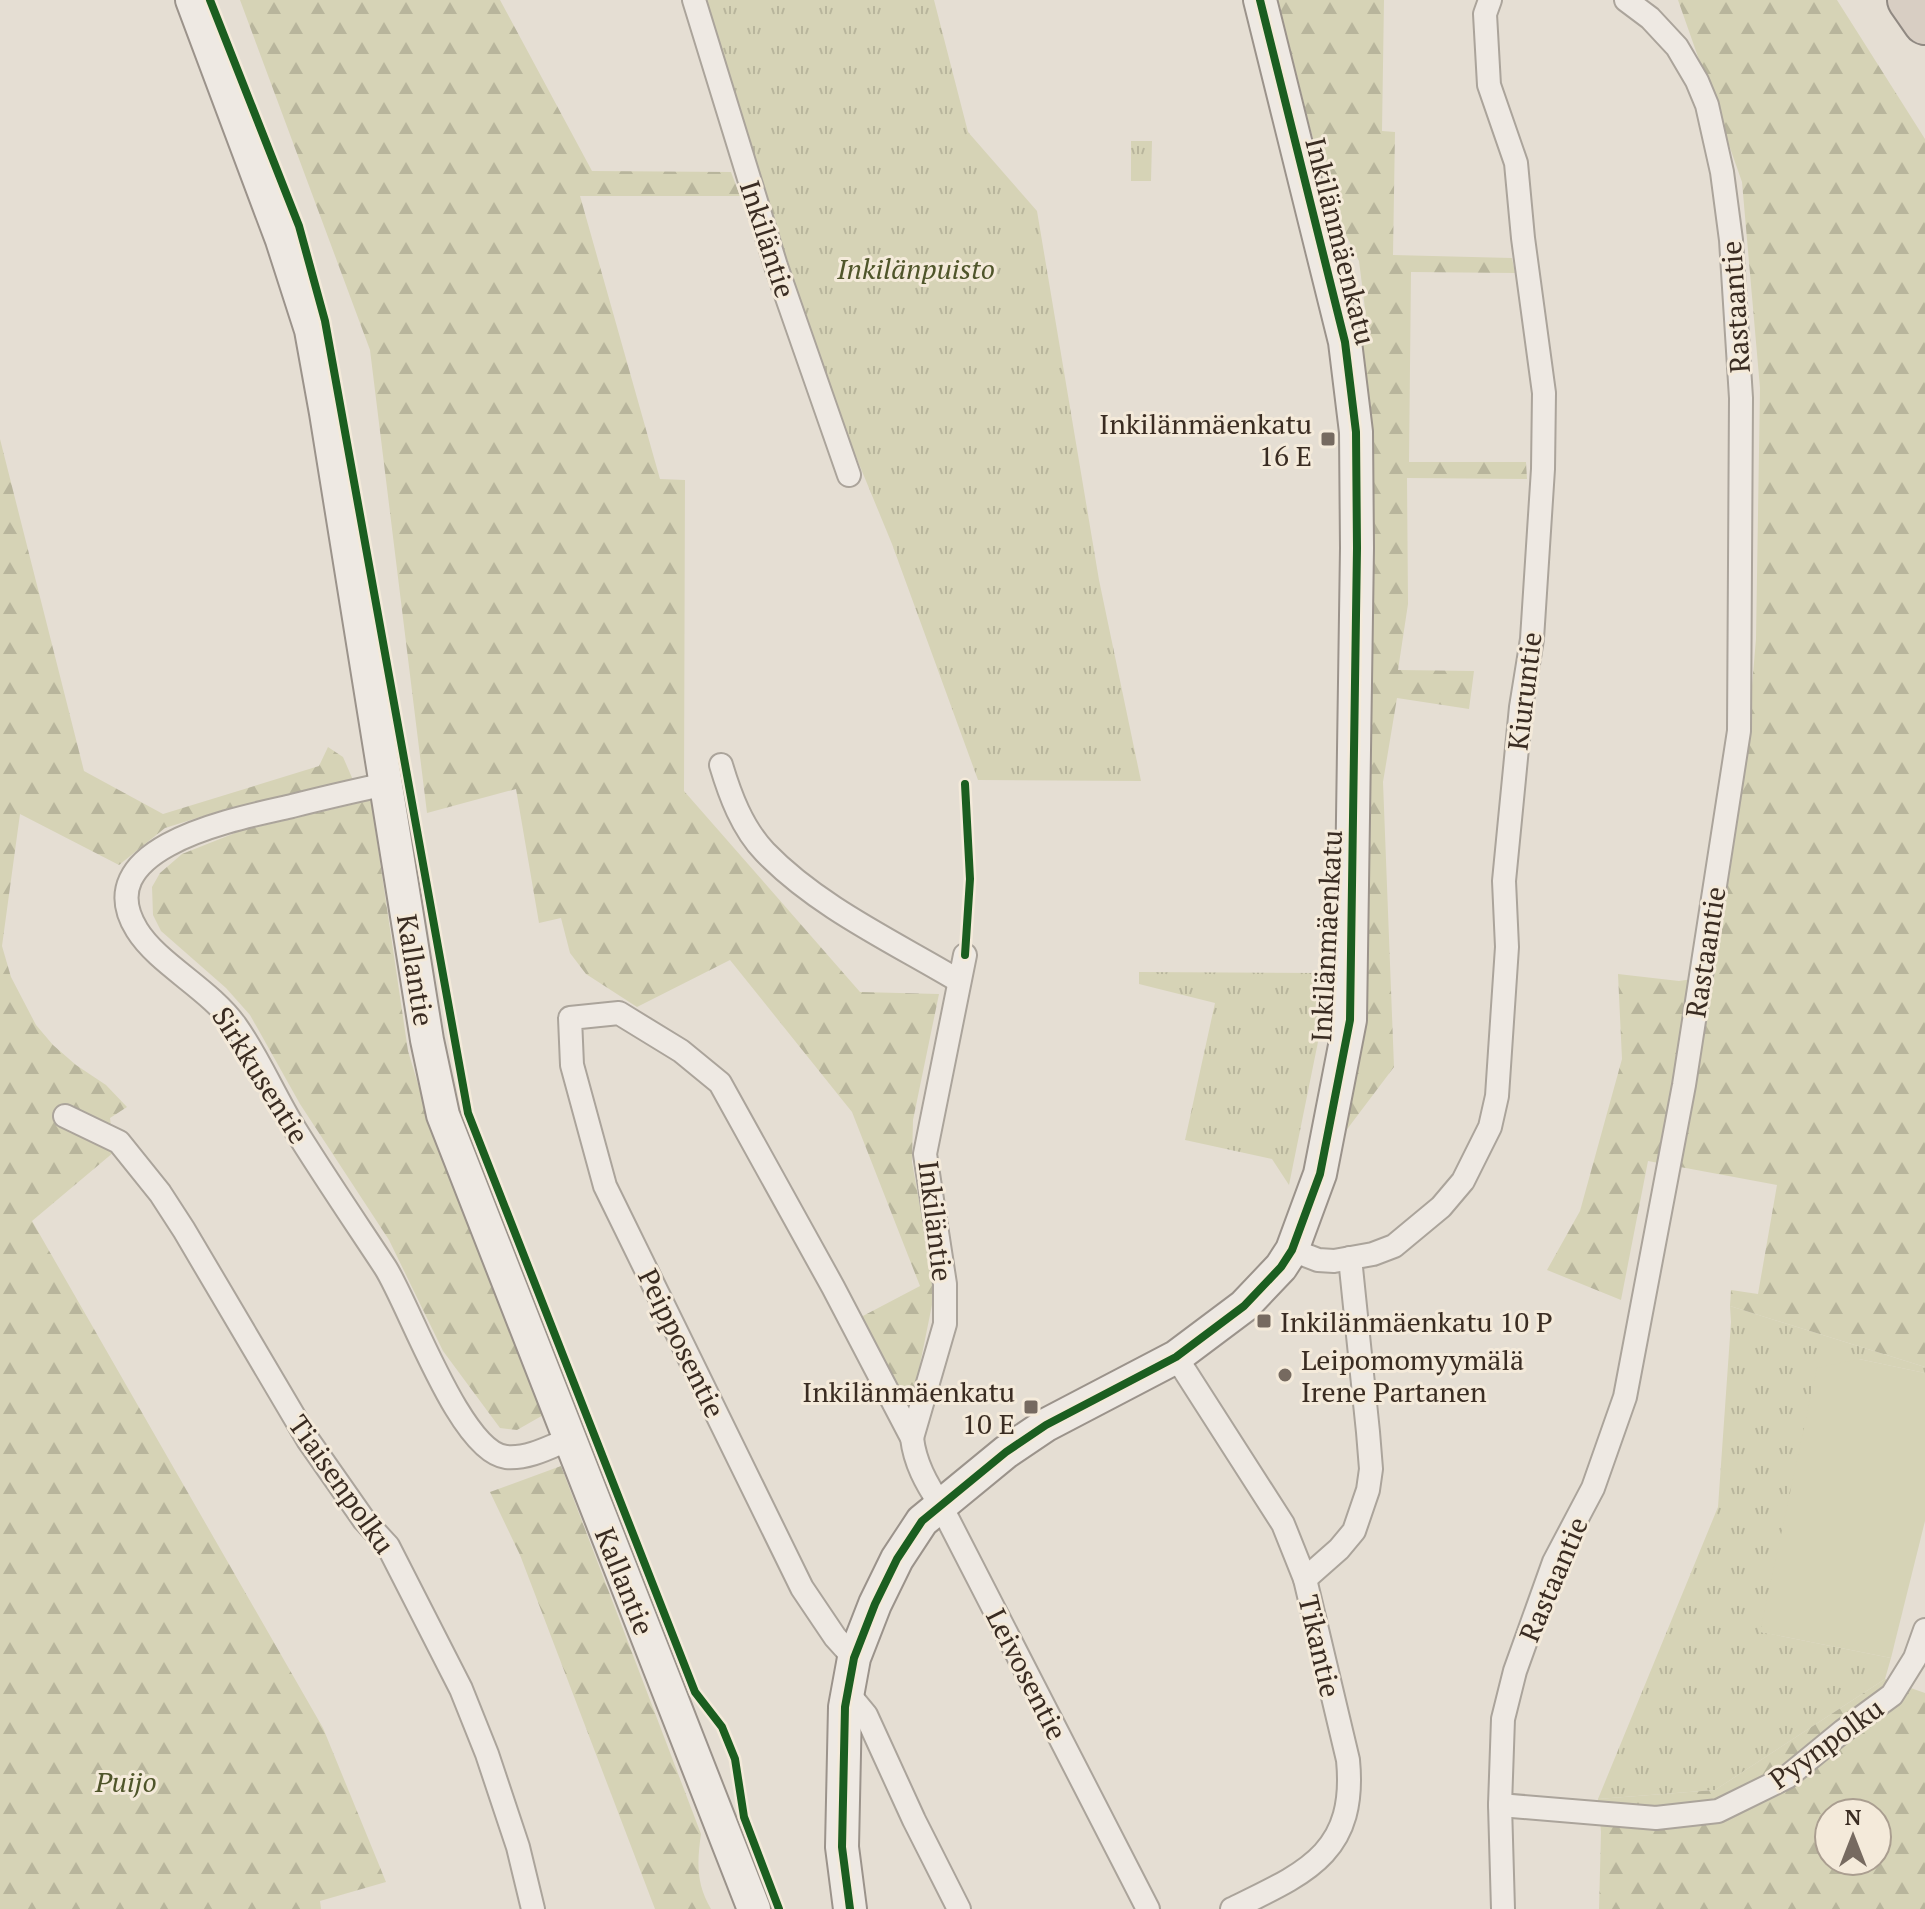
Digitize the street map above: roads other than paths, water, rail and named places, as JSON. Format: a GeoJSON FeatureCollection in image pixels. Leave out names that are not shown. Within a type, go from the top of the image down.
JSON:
{"type":"FeatureCollection","features":[{"type":"Feature","properties":{"kind":"highway"},"geometry":{"type":"LineString","coordinates":[[1909,0],[1925,23]]}},
{"type":"Feature","properties":{"kind":"street","name":"Kallantie"},"geometry":{"type":"LineString","coordinates":[[192,0],[259,176],[311,330],[427,1040],[443,1115],[754,1909]]}},
{"type":"Feature","properties":{"kind":"street","name":"Inkiläntie"},"geometry":{"type":"LineString","coordinates":[[694,0],[772,252],[849,475]]}},
{"type":"Feature","properties":{"kind":"street","name":"Inkilänmäenkatu"},"geometry":{"type":"LineString","coordinates":[[850,1909],[842,1847],[841,1806],[847,1692],[854,1658],[897,1559],[922,1521],[1006,1452],[1046,1425],[1176,1357],[1244,1306],[1281,1267],[1292,1250],[1320,1174],[1350,1020],[1356,432],[1345,342],[1260,0]]}},
{"type":"Feature","properties":{"kind":"street","name":"Kiuruntie"},"geometry":{"type":"LineString","coordinates":[[1292,1250],[1318,1260],[1350,1258],[1394,1246],[1441,1207],[1463,1181],[1490,1127],[1497,1096],[1506,961],[1504,881],[1521,707],[1532,639],[1543,469],[1544,393],[1516,163],[1489,85],[1485,14],[1490,0]]}},
{"type":"Feature","properties":{"kind":"street","name":"Rastaantie"},"geometry":{"type":"LineString","coordinates":[[1503,1909],[1500,1805],[1503,1719],[1515,1671],[1554,1562],[1593,1488],[1625,1397],[1684,1085],[1739,731],[1741,398],[1731,240],[1722,172],[1707,105],[1697,81],[1677,47],[1650,18],[1626,0]]}},
{"type":"Feature","properties":{"kind":"street"},"geometry":{"type":"LineString","coordinates":[[721,765],[739,813],[764,851],[822,898],[959,981]]}},
{"type":"Feature","properties":{"kind":"street","name":"Sirkkusentie"},"geometry":{"type":"LineString","coordinates":[[386,784],[225,822],[180,838],[148,857],[136,869],[128,884],[129,916],[138,933],[210,996],[236,1025],[291,1124],[390,1274],[442,1382],[474,1432],[503,1457],[539,1452],[569,1439]]}},
{"type":"Feature","properties":{"kind":"street","name":"Inkiläntie"},"geometry":{"type":"LineString","coordinates":[[912,1438],[945,1324],[945,1284],[925,1154],[965,955]]}},
{"type":"Feature","properties":{"kind":"street","name":"Leivosentie"},"geometry":{"type":"LineString","coordinates":[[583,1015],[619,1013],[681,1051],[720,1083],[912,1438],[919,1467],[1148,1909]]}},
{"type":"Feature","properties":{"kind":"street","name":"Peipposentie"},"geometry":{"type":"LineString","coordinates":[[583,1015],[570,1018],[572,1065],[605,1186],[802,1588],[835,1637],[854,1658]]}},
{"type":"Feature","properties":{"kind":"street","name":"Tiaisenpolku"},"geometry":{"type":"LineString","coordinates":[[65,1116],[119,1142],[160,1193],[308,1440],[364,1520],[388,1546],[461,1689],[487,1754],[518,1847],[533,1909]]}},
{"type":"Feature","properties":{"kind":"street"},"geometry":{"type":"LineString","coordinates":[[1305,1579],[1354,1531],[1368,1490],[1371,1469],[1350,1258]]}},
{"type":"Feature","properties":{"kind":"street","name":"Tikantie"},"geometry":{"type":"LineString","coordinates":[[1176,1357],[1283,1524],[1305,1579],[1348,1760],[1349,1802],[1335,1839],[1308,1869],[1232,1909]]}},
{"type":"Feature","properties":{"kind":"street","name":"Pyynpolku"},"geometry":{"type":"LineString","coordinates":[[1500,1805],[1656,1818],[1718,1811],[1787,1777],[1892,1695],[1915,1658],[1925,1630]]}},
{"type":"Feature","properties":{"kind":"street"},"geometry":{"type":"LineString","coordinates":[[847,1692],[866,1715],[959,1909]]}},
{"type":"Feature","properties":{"kind":"place","name":"Inkilänmäenkatu 16 E"},"geometry":{"type":"Point","coordinates":[1328,439]}},
{"type":"Feature","properties":{"kind":"place","name":"Inkilänmäenkatu 10 P"},"geometry":{"type":"Point","coordinates":[1264,1321]}},
{"type":"Feature","properties":{"kind":"place","name":"Leipomomyymälä Irene Partanen"},"geometry":{"type":"Point","coordinates":[1285,1375]}},
{"type":"Feature","properties":{"kind":"place","name":"Inkilänmäenkatu 10 E"},"geometry":{"type":"Point","coordinates":[1031,1407]}},
{"type":"Feature","properties":{"kind":"park label","name":"Inkilänpuisto"},"geometry":{"type":"Point","coordinates":[916,268]}},
{"type":"Feature","properties":{"kind":"park label","name":"Puijo"},"geometry":{"type":"Point","coordinates":[126,1781]}}]}
